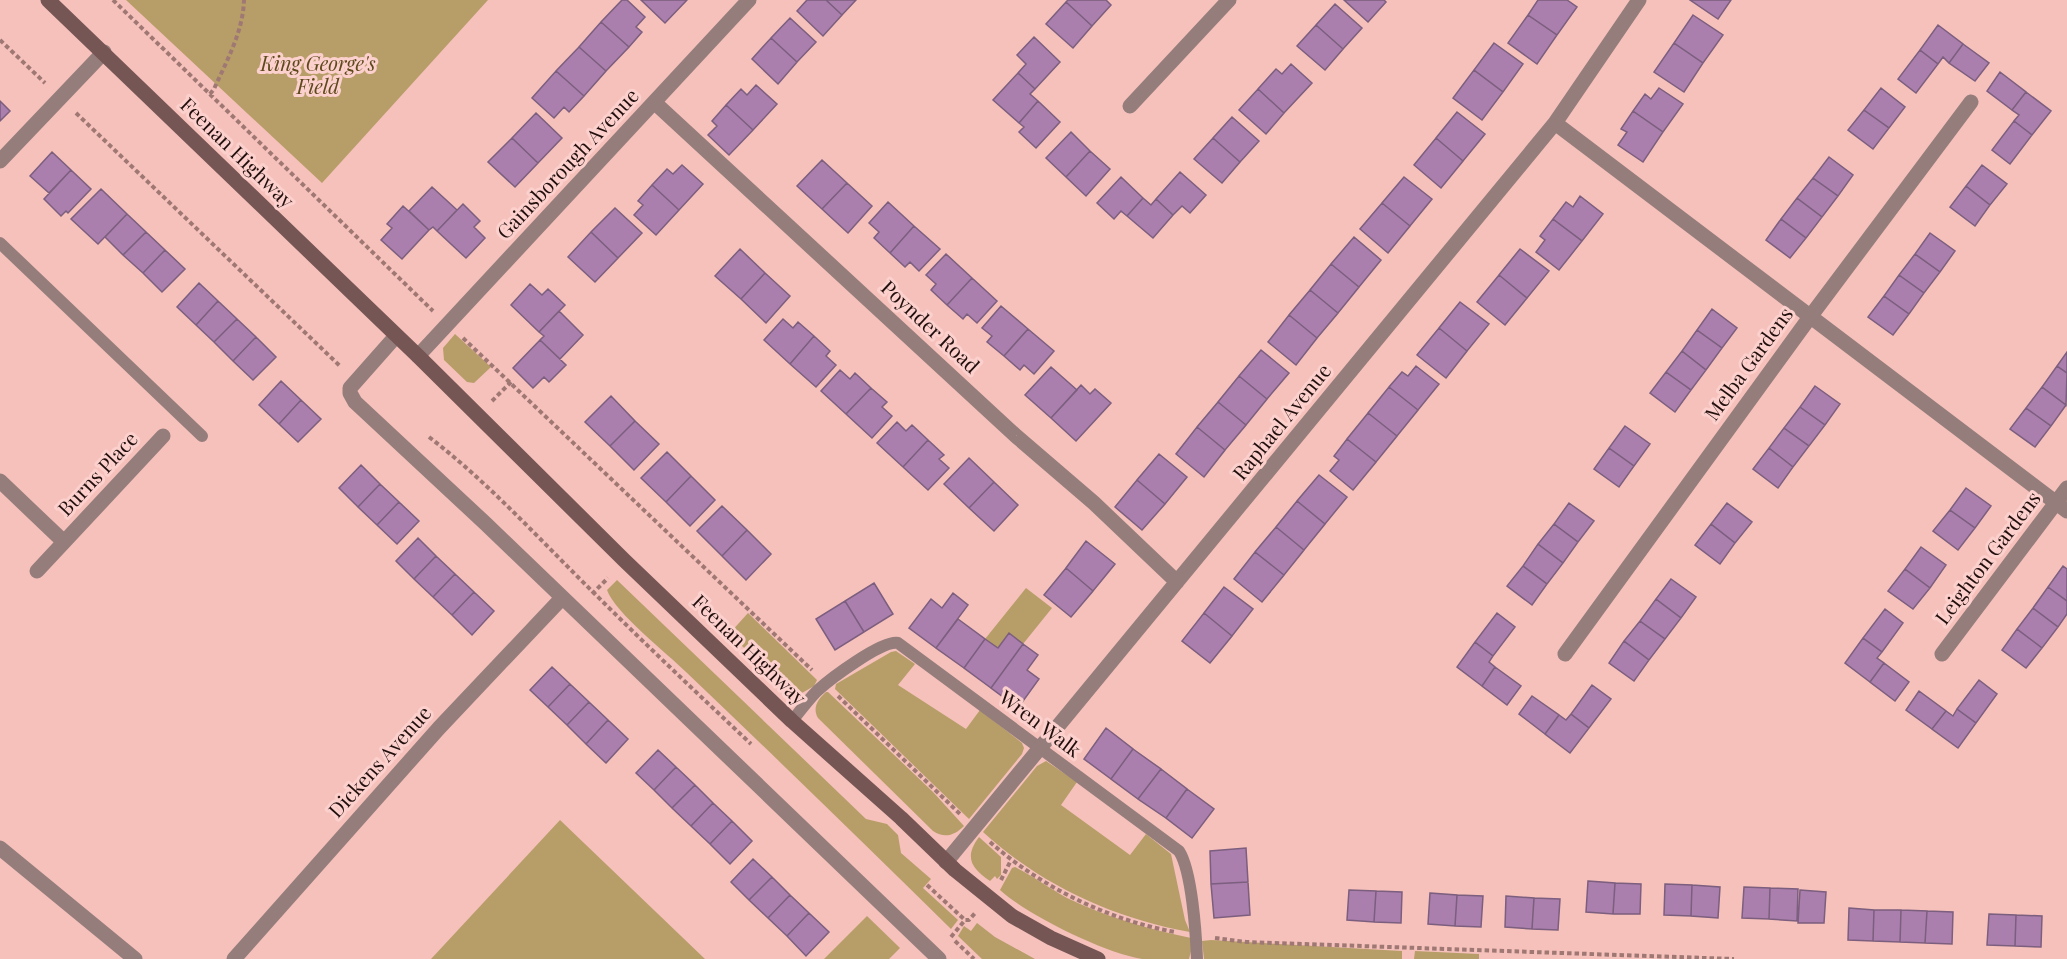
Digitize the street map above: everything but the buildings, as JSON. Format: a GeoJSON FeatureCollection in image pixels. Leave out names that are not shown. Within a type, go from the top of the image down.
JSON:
{"type":"FeatureCollection","features":[{"type":"Feature","properties":{"kind":"street","name":"Feenan Highway"},"geometry":{"type":"LineString","coordinates":[[48,0],[418,356],[624,560],[792,721],[901,818],[946,862],[1012,916],[1058,942],[1098,959]]}},
{"type":"Feature","properties":{"kind":"street","name":"Gainsborough Avenue"},"geometry":{"type":"LineString","coordinates":[[418,356],[749,0]]}},
{"type":"Feature","properties":{"kind":"street"},"geometry":{"type":"LineString","coordinates":[[1130,106],[1229,0]]}},
{"type":"Feature","properties":{"kind":"street","name":"Raphael Avenue"},"geometry":{"type":"LineString","coordinates":[[946,862],[1555,123],[1639,0]]}},
{"type":"Feature","properties":{"kind":"street"},"geometry":{"type":"LineString","coordinates":[[0,161],[104,52]]}},
{"type":"Feature","properties":{"kind":"street","name":"Poynder Road"},"geometry":{"type":"LineString","coordinates":[[654,102],[1016,436],[1094,503],[1177,582]]}},
{"type":"Feature","properties":{"kind":"street","name":"Melba Gardens"},"geometry":{"type":"LineString","coordinates":[[1564,654],[1810,316],[1971,102]]}},
{"type":"Feature","properties":{"kind":"street"},"geometry":{"type":"LineString","coordinates":[[1555,123],[2062,507]]}},
{"type":"Feature","properties":{"kind":"street"},"geometry":{"type":"LineString","coordinates":[[396,336],[353,383],[350,395],[355,402],[939,959]]}},
{"type":"Feature","properties":{"kind":"street","name":"Burns Place"},"geometry":{"type":"LineString","coordinates":[[37,571],[163,436]]}},
{"type":"Feature","properties":{"kind":"street","name":"Burns Place"},"geometry":{"type":"LineString","coordinates":[[0,481],[63,541]]}},
{"type":"Feature","properties":{"kind":"street","name":"Leighton Gardens"},"geometry":{"type":"LineString","coordinates":[[1942,654],[2062,507],[2067,488]]}},
{"type":"Feature","properties":{"kind":"street","name":"Dickens Avenue"},"geometry":{"type":"LineString","coordinates":[[234,959],[438,728],[562,598]]}},
{"type":"Feature","properties":{"kind":"street"},"geometry":{"type":"LineString","coordinates":[[0,848],[135,959]]}},
{"type":"Feature","properties":{"kind":"lane"},"geometry":{"type":"LineString","coordinates":[[0,243],[202,436]]}},
{"type":"Feature","properties":{"kind":"lane","name":"Wren Walk"},"geometry":{"type":"LineString","coordinates":[[792,721],[817,691],[843,670],[887,644],[895,642],[1179,851],[1188,876],[1197,959]]}},
{"type":"Feature","properties":{"kind":"path"},"geometry":{"type":"LineString","coordinates":[[113,0],[974,828],[1014,862],[1044,881],[1082,902],[1160,930],[1246,942],[1734,959]]}},
{"type":"Feature","properties":{"kind":"path"},"geometry":{"type":"LineString","coordinates":[[210,94],[237,39],[244,0]]}},
{"type":"Feature","properties":{"kind":"path"},"geometry":{"type":"LineString","coordinates":[[0,40],[50,87]]}},
{"type":"Feature","properties":{"kind":"path"},"geometry":{"type":"LineString","coordinates":[[72,109],[344,369]]}},
{"type":"Feature","properties":{"kind":"path"},"geometry":{"type":"LineString","coordinates":[[493,403],[493,400],[511,382]]}},
{"type":"Feature","properties":{"kind":"path"},"geometry":{"type":"LineString","coordinates":[[422,432],[454,457],[511,509],[594,593],[755,748]]}},
{"type":"Feature","properties":{"kind":"path"},"geometry":{"type":"LineString","coordinates":[[927,885],[965,920]]}},
{"type":"Feature","properties":{"kind":"path"},"geometry":{"type":"LineString","coordinates":[[951,937],[974,959]]}},
{"type":"Feature","properties":{"kind":"green space","name":"King George's Field"},"geometry":{"type":"Polygon","coordinates":[[[126,0],[488,0],[322,183],[126,0]]]}},
{"type":"Feature","properties":{"kind":"green space"},"geometry":{"type":"Polygon","coordinates":[[[455,334],[491,367],[474,383],[467,382],[444,360],[443,348],[455,334]]]}},
{"type":"Feature","properties":{"kind":"green space"},"geometry":{"type":"Polygon","coordinates":[[[617,580],[866,819],[887,824],[898,835],[901,853],[931,879],[923,888],[958,920],[951,929],[620,610],[607,590],[617,580]]]}},
{"type":"Feature","properties":{"kind":"green space"},"geometry":{"type":"Polygon","coordinates":[[[1026,588],[1052,608],[1023,644],[1009,634],[998,648],[985,639],[1026,588]]]}},
{"type":"Feature","properties":{"kind":"green space"},"geometry":{"type":"Polygon","coordinates":[[[748,613],[817,680],[814,686],[802,693],[793,693],[729,634],[748,613]]]}},
{"type":"Feature","properties":{"kind":"green space"},"geometry":{"type":"Polygon","coordinates":[[[896,651],[915,664],[898,685],[966,729],[980,710],[1022,743],[1024,748],[1022,754],[969,819],[835,689],[836,684],[896,651]]]}},
{"type":"Feature","properties":{"kind":"green space"},"geometry":{"type":"Polygon","coordinates":[[[826,692],[933,792],[964,826],[950,835],[942,835],[933,831],[818,718],[817,704],[826,692]]]}},
{"type":"Feature","properties":{"kind":"green space"},"geometry":{"type":"Polygon","coordinates":[[[1046,761],[1077,782],[1061,805],[1130,855],[1146,834],[1171,854],[1185,920],[1190,932],[1133,918],[1079,897],[1029,868],[983,832],[1037,766],[1046,761]]]}},
{"type":"Feature","properties":{"kind":"green space"},"geometry":{"type":"Polygon","coordinates":[[[560,820],[705,959],[431,959],[560,820]]]}},
{"type":"Feature","properties":{"kind":"green space"},"geometry":{"type":"Polygon","coordinates":[[[979,837],[1001,857],[1001,875],[997,879],[995,876],[990,881],[974,867],[972,850],[979,837]]]}},
{"type":"Feature","properties":{"kind":"green space"},"geometry":{"type":"Polygon","coordinates":[[[1015,867],[1067,898],[1097,911],[1191,938],[1189,959],[1142,959],[1108,949],[1067,932],[1012,900],[1000,890],[1012,868],[1015,867]]]}},
{"type":"Feature","properties":{"kind":"green space"},"geometry":{"type":"Polygon","coordinates":[[[867,916],[900,948],[889,959],[824,959],[867,916]]]}},
{"type":"Feature","properties":{"kind":"green space"},"geometry":{"type":"Polygon","coordinates":[[[977,923],[995,937],[1035,959],[982,959],[958,936],[964,926],[971,931],[977,923]]]}},
{"type":"Feature","properties":{"kind":"green space"},"geometry":{"type":"Polygon","coordinates":[[[1202,941],[1402,951],[1402,959],[1204,959],[1202,941]]]}},
{"type":"Feature","properties":{"kind":"green space"},"geometry":{"type":"Polygon","coordinates":[[[1415,951],[1479,954],[1479,959],[1414,959],[1415,951]]]}}]}
